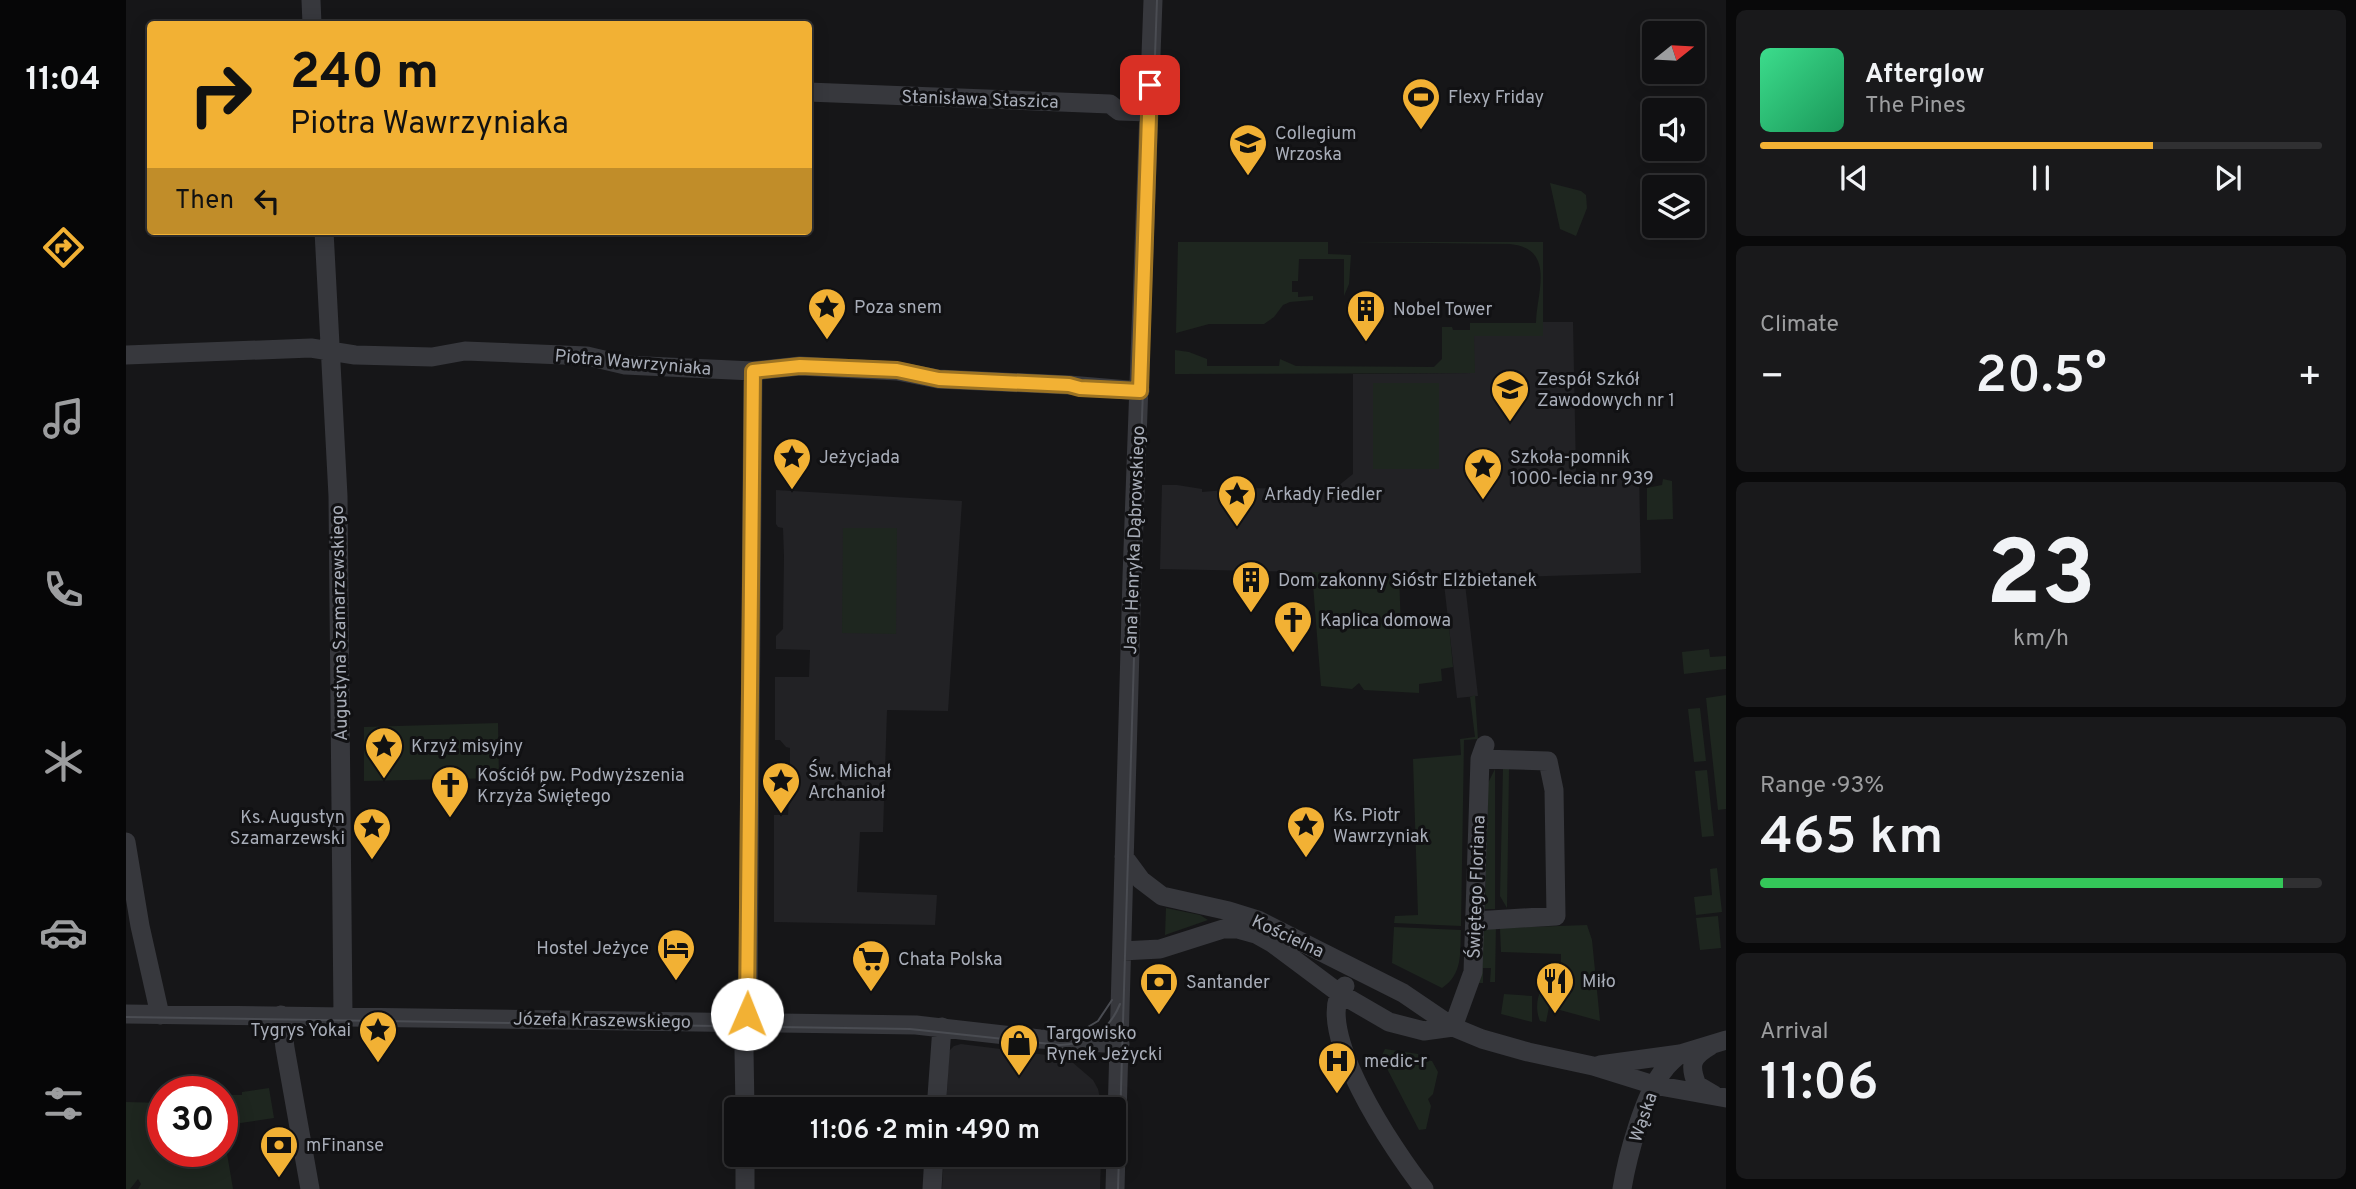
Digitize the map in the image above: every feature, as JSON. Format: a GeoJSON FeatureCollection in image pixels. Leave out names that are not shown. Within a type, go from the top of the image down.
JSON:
{"type":"FeatureCollection","features":[{"type":"Feature","properties":{"kind":"street"},"geometry":{"type":"LineString","coordinates":[[311,0],[312,21]]}},
{"type":"Feature","properties":{"kind":"street","name":"Jana Henryka Dąbrowskiego"},"geometry":{"type":"LineString","coordinates":[[1115,1189],[1153,0]]}},
{"type":"Feature","properties":{"kind":"street","name":"Stanisława Staszica"},"geometry":{"type":"LineString","coordinates":[[812,92],[1108,104],[1119,111],[1149,112]]}},
{"type":"Feature","properties":{"kind":"street","name":"Augustyna Szamarzewskiego"},"geometry":{"type":"LineString","coordinates":[[324,235],[338,496],[343,1016]]}},
{"type":"Feature","properties":{"kind":"street","name":"Piotra Wawrzyniaka"},"geometry":{"type":"LineString","coordinates":[[126,355],[311,348],[355,355],[432,357],[465,351],[587,356],[625,365],[753,371],[800,366],[897,370],[939,379],[1140,391]]}},
{"type":"Feature","properties":{"kind":"street"},"geometry":{"type":"LineString","coordinates":[[745,1097],[753,371]]}},
{"type":"Feature","properties":{"kind":"street","name":"Świętego Floriana"},"geometry":{"type":"LineString","coordinates":[[1452,1027],[1473,972],[1475,921],[1482,752],[1548,761],[1554,790],[1556,915],[1475,921]]}},
{"type":"Feature","properties":{"kind":"street"},"geometry":{"type":"LineString","coordinates":[[126,842],[140,926],[160,1014]]}},
{"type":"Feature","properties":{"kind":"street","name":"Kościelna"},"geometry":{"type":"LineString","coordinates":[[1124,857],[1141,880],[1162,896],[1258,920],[1403,993],[1452,1027],[1516,1049],[1593,1066],[1654,1085],[1720,1097]]}},
{"type":"Feature","properties":{"kind":"street","name":"Kościelna"},"geometry":{"type":"LineString","coordinates":[[1122,951],[1160,949],[1223,929],[1256,933],[1339,993],[1389,1023],[1424,1031],[1452,1027]]}},
{"type":"Feature","properties":{"kind":"street"},"geometry":{"type":"LineString","coordinates":[[1372,977],[1353,980],[1339,993],[1337,1020],[1342,1045],[1358,1086],[1385,1136],[1424,1189]]}},
{"type":"Feature","properties":{"kind":"street","name":"Józefa Kraszewskiego"},"geometry":{"type":"LineString","coordinates":[[126,1014],[747,1021],[942,1027],[1040,1039],[1119,1044]]}},
{"type":"Feature","properties":{"kind":"street"},"geometry":{"type":"LineString","coordinates":[[281,1015],[310,1189]]}},
{"type":"Feature","properties":{"kind":"street"},"geometry":{"type":"LineString","coordinates":[[937,1097],[942,1027]]}},
{"type":"Feature","properties":{"kind":"street"},"geometry":{"type":"LineString","coordinates":[[1720,1097],[1697,1085],[1692,1066],[1695,1056],[1723,1040]]}},
{"type":"Feature","properties":{"kind":"street","name":"Kościelna"},"geometry":{"type":"LineString","coordinates":[[1593,1066],[1680,1054],[1723,1040]]}},
{"type":"Feature","properties":{"kind":"street","name":"Wąska"},"geometry":{"type":"LineString","coordinates":[[1622,1189],[1635,1138],[1654,1085],[1664,1069],[1680,1054]]}},
{"type":"Feature","properties":{"kind":"street","name":"Jana Henryka Dąbrowskiego"},"geometry":{"type":"LineString","coordinates":[[1118,1081],[1127,1112],[1125,1189]]}},
{"type":"Feature","properties":{"kind":"street"},"geometry":{"type":"LineString","coordinates":[[745,1167],[745,1189]]}},
{"type":"Feature","properties":{"kind":"street"},"geometry":{"type":"LineString","coordinates":[[932,1189],[933,1167]]}},
{"type":"Feature","properties":{"kind":"shaded area"},"geometry":{"type":"Polygon","coordinates":[[[1550,183],[1581,191],[1586,195],[1587,208],[1576,236],[1560,229],[1550,183]]]}},
{"type":"Feature","properties":{"kind":"shaded area"},"geometry":{"type":"Polygon","coordinates":[[[1178,242],[1328,242],[1328,254],[1351,255],[1349,284],[1344,296],[1344,259],[1299,259],[1298,281],[1292,281],[1292,292],[1298,292],[1298,297],[1313,296],[1313,300],[1283,305],[1274,317],[1264,324],[1209,324],[1176,333],[1178,242]]]}},
{"type":"Feature","properties":{"kind":"shaded area"},"geometry":{"type":"Polygon","coordinates":[[[1345,242],[1543,242],[1543,336],[1474,336],[1475,373],[1175,374],[1175,350],[1207,359],[1207,366],[1279,366],[1280,359],[1296,366],[1434,367],[1442,359],[1442,327],[1470,330],[1470,323],[1536,323],[1541,274],[1534,254],[1525,248],[1510,244],[1345,242]]]}},
{"type":"Feature","properties":{"kind":"shaded area"},"geometry":{"type":"Polygon","coordinates":[[[1543,322],[1573,322],[1576,472],[1639,473],[1641,573],[1489,578],[1464,575],[1478,696],[1457,698],[1443,575],[1160,569],[1162,485],[1202,489],[1202,492],[1247,488],[1333,490],[1353,474],[1353,374],[1474,373],[1474,336],[1543,336],[1543,322]]]}},
{"type":"Feature","properties":{"kind":"shaded area"},"geometry":{"type":"Polygon","coordinates":[[[1373,383],[1439,383],[1439,469],[1373,469],[1373,383]]]}},
{"type":"Feature","properties":{"kind":"shaded area"},"geometry":{"type":"Polygon","coordinates":[[[1663,479],[1672,481],[1673,519],[1647,520],[1647,488],[1662,485],[1663,479]]]}},
{"type":"Feature","properties":{"kind":"shaded area"},"geometry":{"type":"Polygon","coordinates":[[[776,490],[962,501],[948,711],[887,710],[883,832],[860,832],[857,892],[937,895],[935,925],[774,922],[774,815],[788,815],[790,780],[790,748],[780,740],[775,740],[775,677],[809,677],[810,650],[776,649],[776,636],[783,629],[784,556],[783,528],[776,524],[776,490]]]}},
{"type":"Feature","properties":{"kind":"shaded area"},"geometry":{"type":"Polygon","coordinates":[[[843,528],[897,528],[896,634],[842,633],[843,528]]]}},
{"type":"Feature","properties":{"kind":"shaded area"},"geometry":{"type":"Polygon","coordinates":[[[1312,572],[1399,574],[1401,629],[1449,627],[1453,667],[1441,669],[1442,681],[1419,684],[1419,693],[1364,690],[1359,683],[1352,689],[1321,686],[1312,572]]]}},
{"type":"Feature","properties":{"kind":"shaded area"},"geometry":{"type":"Polygon","coordinates":[[[1709,649],[1710,657],[1726,656],[1726,669],[1684,674],[1682,652],[1709,649]]]}},
{"type":"Feature","properties":{"kind":"shaded area"},"geometry":{"type":"Polygon","coordinates":[[[1475,695],[1478,739],[1464,740],[1461,926],[1394,923],[1395,916],[1418,915],[1413,759],[1461,755],[1460,739],[1475,737],[1470,697],[1475,695]]]}},
{"type":"Feature","properties":{"kind":"shaded area"},"geometry":{"type":"Polygon","coordinates":[[[1726,695],[1726,809],[1718,810],[1706,698],[1726,695]]]}},
{"type":"Feature","properties":{"kind":"shaded area"},"geometry":{"type":"Polygon","coordinates":[[[1700,708],[1706,761],[1694,762],[1688,709],[1700,708]]]}},
{"type":"Feature","properties":{"kind":"shaded area"},"geometry":{"type":"Polygon","coordinates":[[[498,723],[499,778],[364,781],[364,727],[498,723]]]}},
{"type":"Feature","properties":{"kind":"shaded area"},"geometry":{"type":"Polygon","coordinates":[[[1503,768],[1509,769],[1507,908],[1500,896],[1503,768]]]}},
{"type":"Feature","properties":{"kind":"shaded area"},"geometry":{"type":"Polygon","coordinates":[[[1495,769],[1495,909],[1485,909],[1488,783],[1495,769]]]}},
{"type":"Feature","properties":{"kind":"shaded area"},"geometry":{"type":"Polygon","coordinates":[[[1707,770],[1714,836],[1702,837],[1695,771],[1707,770]]]}},
{"type":"Feature","properties":{"kind":"shaded area"},"geometry":{"type":"Polygon","coordinates":[[[1717,868],[1722,912],[1696,915],[1694,897],[1712,895],[1710,869],[1717,868]]]}},
{"type":"Feature","properties":{"kind":"shaded area"},"geometry":{"type":"Polygon","coordinates":[[[1166,908],[1200,915],[1208,920],[1165,935],[1166,908]]]}},
{"type":"Feature","properties":{"kind":"shaded area"},"geometry":{"type":"Polygon","coordinates":[[[1718,916],[1721,948],[1700,950],[1696,918],[1718,916]]]}},
{"type":"Feature","properties":{"kind":"shaded area"},"geometry":{"type":"Polygon","coordinates":[[[1479,923],[1496,923],[1495,982],[1490,982],[1491,968],[1483,968],[1483,983],[1478,983],[1479,923]]]}},
{"type":"Feature","properties":{"kind":"shaded area"},"geometry":{"type":"Polygon","coordinates":[[[1587,925],[1592,940],[1600,1021],[1549,1007],[1546,1022],[1540,1021],[1537,1006],[1541,990],[1561,993],[1561,954],[1501,952],[1500,928],[1587,925]]]}},
{"type":"Feature","properties":{"kind":"shaded area"},"geometry":{"type":"Polygon","coordinates":[[[1394,927],[1461,930],[1459,962],[1449,982],[1442,988],[1392,963],[1394,927]]]}},
{"type":"Feature","properties":{"kind":"shaded area"},"geometry":{"type":"Polygon","coordinates":[[[1504,994],[1532,996],[1532,1022],[1501,1014],[1504,994]]]}},
{"type":"Feature","properties":{"kind":"shaded area","name":"Targowisko Rynek Jeżycki"},"geometry":{"type":"Polygon","coordinates":[[[961,1044],[1054,1056],[1072,1062],[1093,1080],[1100,1097],[947,1097],[949,1051],[961,1044]]]}},
{"type":"Feature","properties":{"kind":"shaded area"},"geometry":{"type":"Polygon","coordinates":[[[1385,1049],[1418,1054],[1418,1059],[1432,1061],[1438,1072],[1433,1094],[1428,1099],[1431,1106],[1426,1129],[1419,1130],[1381,1057],[1385,1049]]]}},
{"type":"Feature","properties":{"kind":"shaded area"},"geometry":{"type":"Polygon","coordinates":[[[269,1088],[274,1118],[238,1123],[238,1095],[242,1095],[242,1092],[269,1088]]]}},
{"type":"Feature","properties":{"kind":"shaded area"},"geometry":{"type":"Polygon","coordinates":[[[126,1102],[147,1103],[147,1167],[229,1167],[233,1189],[138,1189],[141,1184],[138,1179],[130,1189],[126,1189],[126,1102]]]}},
{"type":"Feature","properties":{"kind":"shaded area"},"geometry":{"type":"Polygon","coordinates":[[[943,1167],[1101,1167],[1100,1189],[942,1189],[943,1167]]]}},
{"type":"Feature","properties":{"kind":"tram line"},"geometry":{"type":"LineString","coordinates":[[1118,1189],[1157,0]]}},
{"type":"Feature","properties":{"kind":"tram line"},"geometry":{"type":"LineString","coordinates":[[1076,1034],[1098,1021],[1112,1000]]}},
{"type":"Feature","properties":{"kind":"tram line"},"geometry":{"type":"LineString","coordinates":[[126,1017],[910,1029],[1060,1045],[1080,1042],[1097,1034],[1110,1022],[1120,1004]]}},
{"type":"Feature","properties":{"kind":"place","name":"Flexy Friday"},"geometry":{"type":"Point","coordinates":[1421,131]}},
{"type":"Feature","properties":{"kind":"place","name":"Collegium Wrzoska"},"geometry":{"type":"Point","coordinates":[1248,177]}},
{"type":"Feature","properties":{"kind":"place","name":"Poza snem"},"geometry":{"type":"Point","coordinates":[827,341]}},
{"type":"Feature","properties":{"kind":"place","name":"Nobel Tower"},"geometry":{"type":"Point","coordinates":[1366,343]}},
{"type":"Feature","properties":{"kind":"place","name":"Zespół Szkół Zawodowych nr 1"},"geometry":{"type":"Point","coordinates":[1510,423]}},
{"type":"Feature","properties":{"kind":"place","name":"Jeżycjada"},"geometry":{"type":"Point","coordinates":[792,491]}},
{"type":"Feature","properties":{"kind":"place","name":"Szkoła-pomnik 1000-lecia nr 939"},"geometry":{"type":"Point","coordinates":[1483,501]}},
{"type":"Feature","properties":{"kind":"place","name":"Arkady Fiedler"},"geometry":{"type":"Point","coordinates":[1237,528]}},
{"type":"Feature","properties":{"kind":"place","name":"Dom zakonny Sióstr Elżbietanek"},"geometry":{"type":"Point","coordinates":[1251,614]}},
{"type":"Feature","properties":{"kind":"place","name":"Kaplica domowa"},"geometry":{"type":"Point","coordinates":[1293,654]}},
{"type":"Feature","properties":{"kind":"place","name":"Krzyż misyjny"},"geometry":{"type":"Point","coordinates":[384,780]}},
{"type":"Feature","properties":{"kind":"place","name":"Św. Michał Archanioł"},"geometry":{"type":"Point","coordinates":[781,815]}},
{"type":"Feature","properties":{"kind":"place","name":"Kościół pw. Podwyższenia Krzyża Świętego"},"geometry":{"type":"Point","coordinates":[450,819]}},
{"type":"Feature","properties":{"kind":"place","name":"Ks. Piotr Wawrzyniak"},"geometry":{"type":"Point","coordinates":[1306,859]}},
{"type":"Feature","properties":{"kind":"place","name":"Ks. Augustyn Szamarzewski"},"geometry":{"type":"Point","coordinates":[372,861]}},
{"type":"Feature","properties":{"kind":"place","name":"Hostel Jeżyce"},"geometry":{"type":"Point","coordinates":[676,982]}},
{"type":"Feature","properties":{"kind":"place","name":"Chata Polska"},"geometry":{"type":"Point","coordinates":[871,993]}},
{"type":"Feature","properties":{"kind":"place","name":"Miło"},"geometry":{"type":"Point","coordinates":[1555,1015]}},
{"type":"Feature","properties":{"kind":"place","name":"Santander"},"geometry":{"type":"Point","coordinates":[1159,1016]}},
{"type":"Feature","properties":{"kind":"place","name":"Tygrys Yokai"},"geometry":{"type":"Point","coordinates":[378,1064]}},
{"type":"Feature","properties":{"kind":"place","name":"Targowisko Rynek Jeżycki"},"geometry":{"type":"Point","coordinates":[1019,1077]}},
{"type":"Feature","properties":{"kind":"place","name":"medic-r"},"geometry":{"type":"Point","coordinates":[1337,1095]}},
{"type":"Feature","properties":{"kind":"place","name":"mFinanse"},"geometry":{"type":"Point","coordinates":[279,1179]}},
{"type":"Feature","properties":{"kind":"route"},"geometry":{"type":"LineString","coordinates":[[747,1014],[753,371],[800,366],[897,370],[939,379],[1140,391],[1150,85]]}}]}
